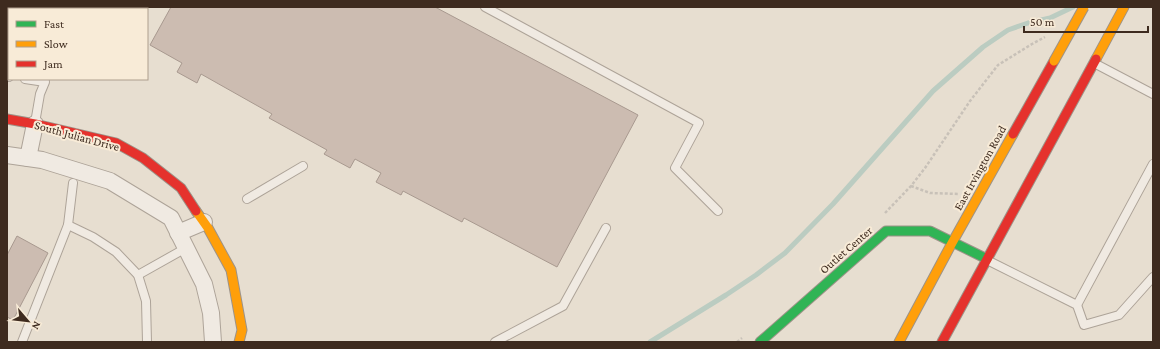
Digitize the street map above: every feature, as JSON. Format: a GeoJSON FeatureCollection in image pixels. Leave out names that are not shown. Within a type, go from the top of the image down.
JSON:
{"type":"FeatureCollection","features":[{"type":"Feature","properties":{"kind":"main road","name":"East Irvington Road"},"geometry":{"type":"LineString","coordinates":[[899,342],[952,243],[1084,7]]}},
{"type":"Feature","properties":{"kind":"main road"},"geometry":{"type":"LineString","coordinates":[[942,342],[1124,7]]}},
{"type":"Feature","properties":{"kind":"main road","name":"South Julian Drive"},"geometry":{"type":"LineString","coordinates":[[7,119],[116,143],[143,158],[181,188],[204,222],[230,270],[242,330],[239,342]]}},
{"type":"Feature","properties":{"kind":"main road","name":"Outlet Center"},"geometry":{"type":"LineString","coordinates":[[760,342],[886,231],[930,231],[987,259]]}},
{"type":"Feature","properties":{"kind":"street"},"geometry":{"type":"LineString","coordinates":[[28,158],[35,124]]}},
{"type":"Feature","properties":{"kind":"street"},"geometry":{"type":"LineString","coordinates":[[7,154],[42,160],[110,181],[171,218],[204,284],[211,313],[214,342]]}},
{"type":"Feature","properties":{"kind":"street"},"geometry":{"type":"LineString","coordinates":[[178,233],[204,222]]}},
{"type":"Feature","properties":{"kind":"lane"},"geometry":{"type":"LineString","coordinates":[[485,7],[699,123],[675,168],[718,211]]}},
{"type":"Feature","properties":{"kind":"lane"},"geometry":{"type":"LineString","coordinates":[[1094,63],[1153,94]]}},
{"type":"Feature","properties":{"kind":"lane"},"geometry":{"type":"LineString","coordinates":[[32,80],[46,82],[40,94],[35,124]]}},
{"type":"Feature","properties":{"kind":"lane"},"geometry":{"type":"LineString","coordinates":[[1076,305],[1153,164]]}},
{"type":"Feature","properties":{"kind":"lane"},"geometry":{"type":"LineString","coordinates":[[247,199],[303,166]]}},
{"type":"Feature","properties":{"kind":"lane"},"geometry":{"type":"LineString","coordinates":[[22,342],[68,225],[73,183]]}},
{"type":"Feature","properties":{"kind":"lane"},"geometry":{"type":"LineString","coordinates":[[68,225],[93,237],[116,252],[138,275],[146,300],[147,342]]}},
{"type":"Feature","properties":{"kind":"lane"},"geometry":{"type":"LineString","coordinates":[[495,342],[563,306],[606,228]]}},
{"type":"Feature","properties":{"kind":"lane"},"geometry":{"type":"LineString","coordinates":[[138,275],[186,248]]}},
{"type":"Feature","properties":{"kind":"lane"},"geometry":{"type":"LineString","coordinates":[[987,259],[1076,305],[1084,325],[1119,314],[1153,277]]}},
{"type":"Feature","properties":{"kind":"path"},"geometry":{"type":"LineString","coordinates":[[925,168],[970,101],[998,66],[1032,44],[1046,37]]}},
{"type":"Feature","properties":{"kind":"path"},"geometry":{"type":"LineString","coordinates":[[911,186],[930,193],[962,194]]}},
{"type":"Feature","properties":{"kind":"building"},"geometry":{"type":"Polygon","coordinates":[[[171,7],[435,7],[638,115],[557,267],[464,218],[462,222],[403,191],[401,195],[376,182],[381,173],[355,159],[350,168],[324,154],[327,150],[269,118],[272,114],[201,74],[197,83],[177,72],[182,63],[150,45],[171,7]]]}},
{"type":"Feature","properties":{"kind":"building"},"geometry":{"type":"Polygon","coordinates":[[[17,236],[48,253],[13,320],[7,317],[7,255],[17,236]]]}},
{"type":"Feature","properties":{"kind":"waterway"},"geometry":{"type":"LineString","coordinates":[[650,342],[726,295],[785,253],[833,204],[933,91],[983,47],[1008,30],[1028,23],[1050,18],[1073,7]]}},
{"type":"Feature","properties":{"kind":"traffic: fast"},"geometry":{"type":"LineString","coordinates":[[760,342],[886,231],[930,231],[987,259]]}},
{"type":"Feature","properties":{"kind":"traffic: slow"},"geometry":{"type":"LineString","coordinates":[[1054,61],[1084,7]]}},
{"type":"Feature","properties":{"kind":"traffic: slow"},"geometry":{"type":"LineString","coordinates":[[1096,59],[1124,7]]}},
{"type":"Feature","properties":{"kind":"traffic: slow"},"geometry":{"type":"LineString","coordinates":[[899,342],[1013,134]]}},
{"type":"Feature","properties":{"kind":"traffic: slow"},"geometry":{"type":"LineString","coordinates":[[196,211],[208,228],[231,270],[242,330],[239,342]]}},
{"type":"Feature","properties":{"kind":"traffic: jam"},"geometry":{"type":"LineString","coordinates":[[942,342],[1096,59]]}},
{"type":"Feature","properties":{"kind":"traffic: jam"},"geometry":{"type":"LineString","coordinates":[[1013,134],[1054,61]]}},
{"type":"Feature","properties":{"kind":"traffic: jam"},"geometry":{"type":"LineString","coordinates":[[7,119],[116,143],[143,158],[181,188],[196,211]]}}]}
